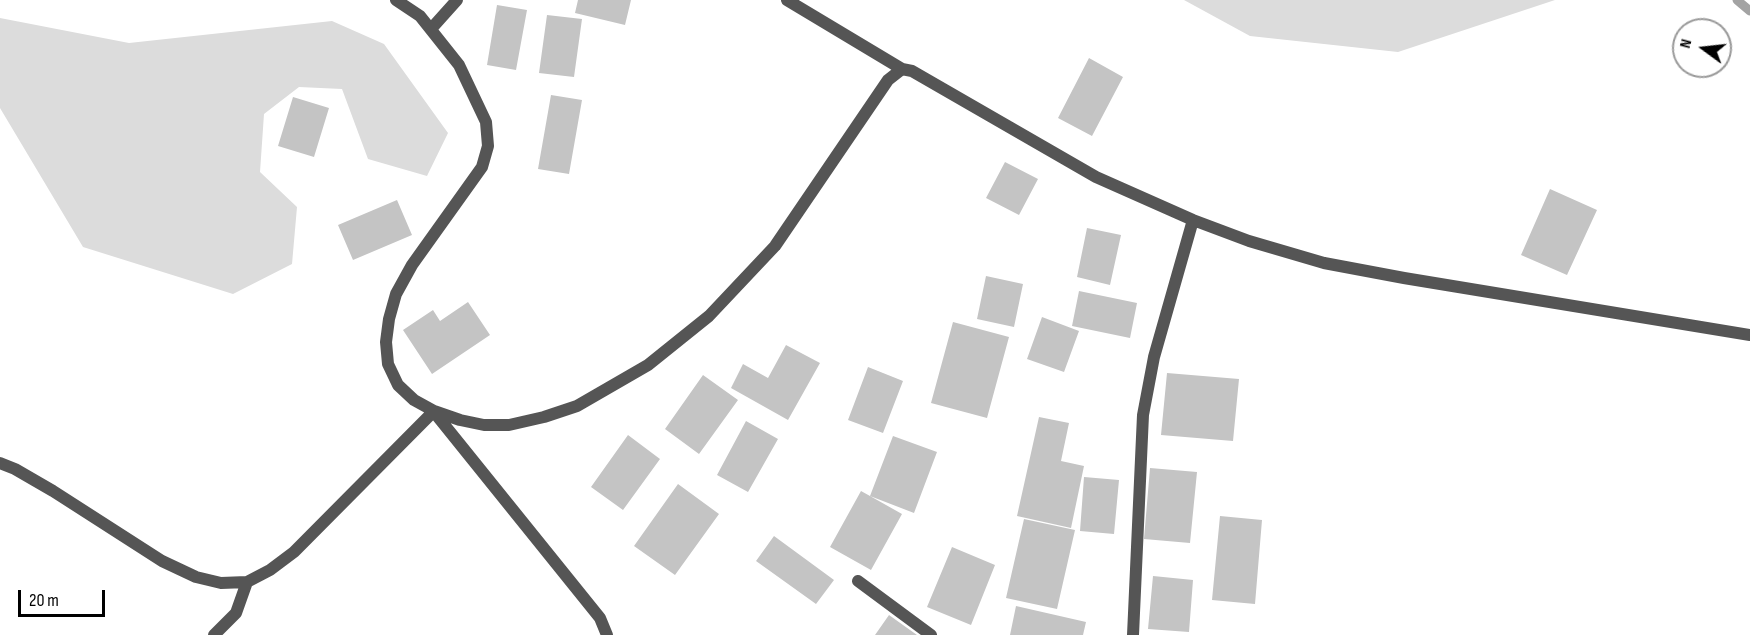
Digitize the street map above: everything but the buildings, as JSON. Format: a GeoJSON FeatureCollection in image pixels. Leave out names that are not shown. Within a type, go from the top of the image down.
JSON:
{"type":"FeatureCollection","features":[{"type":"Feature","properties":{"kind":"street"},"geometry":{"type":"LineString","coordinates":[[396,0],[420,16],[459,65],[486,122],[488,146],[482,167],[411,265],[396,294],[386,342],[388,364],[398,385],[414,400],[434,411],[484,425],[509,425],[577,406],[648,365],[708,316],[775,246],[888,80],[902,69]]}},
{"type":"Feature","properties":{"kind":"street"},"geometry":{"type":"LineString","coordinates":[[431,29],[457,0]]}},
{"type":"Feature","properties":{"kind":"street"},"geometry":{"type":"LineString","coordinates":[[787,0],[902,69],[912,71],[1096,177],[1193,220],[1249,241],[1324,262],[1404,278],[1750,335]]}},
{"type":"Feature","properties":{"kind":"street"},"geometry":{"type":"LineString","coordinates":[[1133,635],[1143,415],[1154,357],[1193,220]]}},
{"type":"Feature","properties":{"kind":"street"},"geometry":{"type":"LineString","coordinates":[[0,464],[15,469],[53,491],[162,561],[196,577],[221,584],[246,582],[270,570],[294,552],[434,411]]}},
{"type":"Feature","properties":{"kind":"street"},"geometry":{"type":"LineString","coordinates":[[434,411],[600,618],[607,635]]}},
{"type":"Feature","properties":{"kind":"street"},"geometry":{"type":"LineString","coordinates":[[858,581],[931,635]]}},
{"type":"Feature","properties":{"kind":"street"},"geometry":{"type":"LineString","coordinates":[[214,635],[236,613],[246,582]]}},
{"type":"Feature","properties":{"kind":"shaded area"},"geometry":{"type":"Polygon","coordinates":[[[1184,0],[1555,0],[1398,52],[1250,36],[1184,0]]]}},
{"type":"Feature","properties":{"kind":"shaded area"},"geometry":{"type":"Polygon","coordinates":[[[0,18],[129,43],[332,21],[384,44],[448,133],[427,176],[368,159],[342,89],[299,87],[264,114],[260,172],[297,207],[292,264],[233,294],[83,247],[0,108],[0,18]]]}},
{"type":"Feature","properties":{"kind":"waterway"},"geometry":{"type":"LineString","coordinates":[[1737,0],[1750,11]]}}]}
